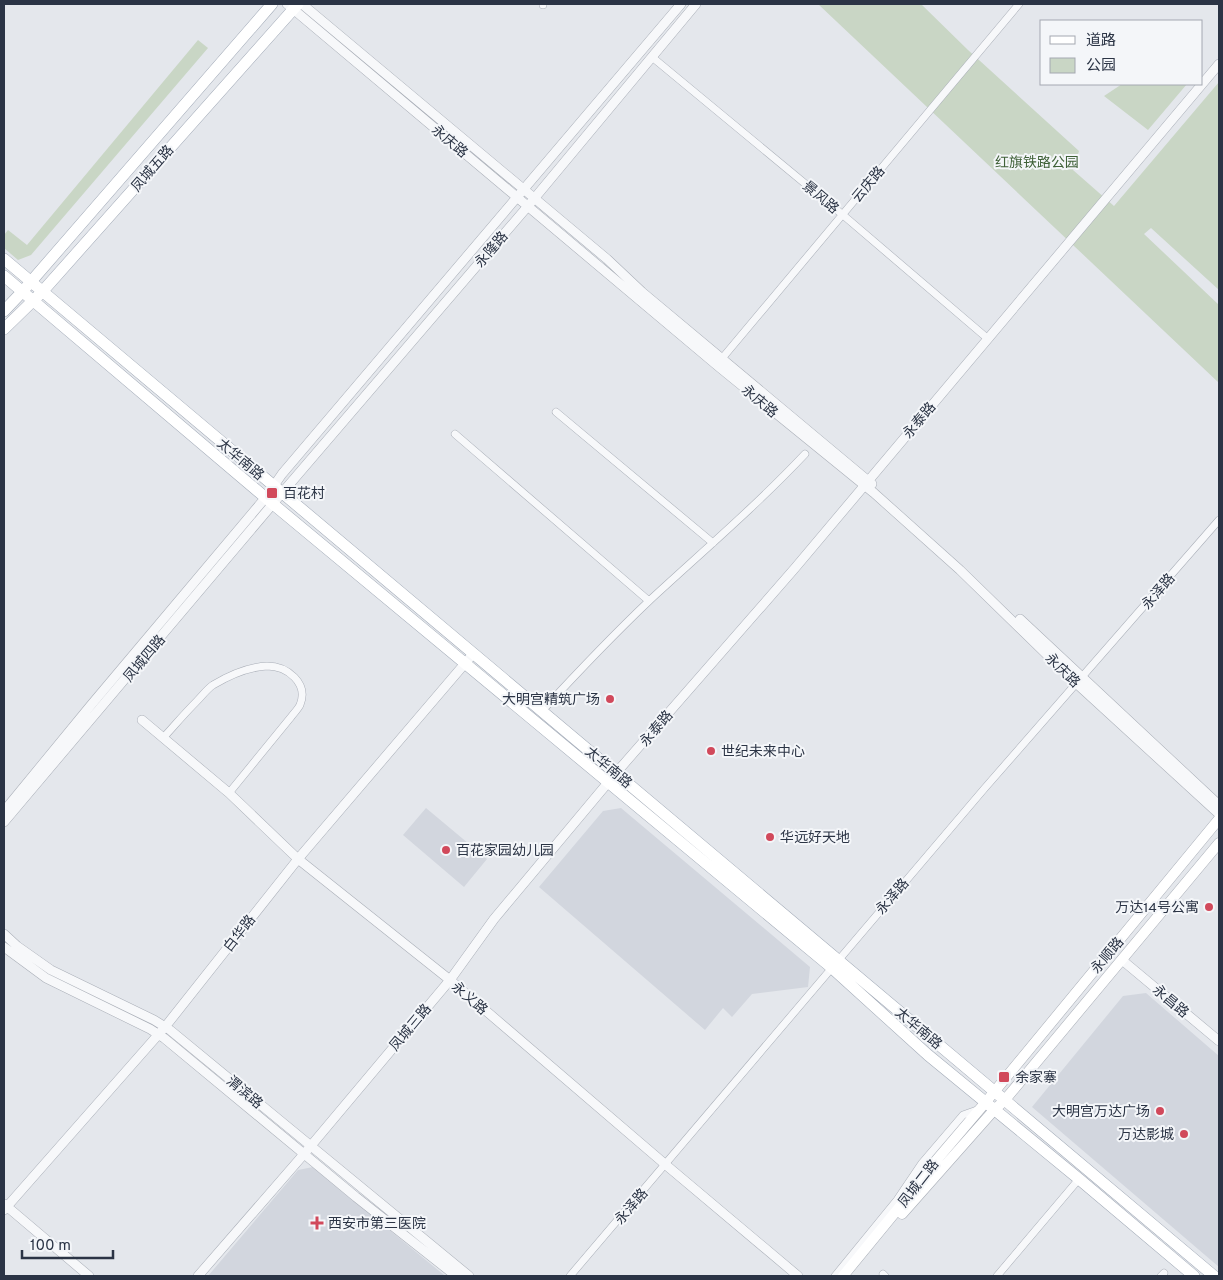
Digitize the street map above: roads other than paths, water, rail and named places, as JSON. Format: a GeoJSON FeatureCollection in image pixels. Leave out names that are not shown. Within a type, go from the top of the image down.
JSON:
{"type":"FeatureCollection","features":[{"type":"Feature","properties":{"kind":"main road","name":"凤城五路"},"geometry":{"type":"LineString","coordinates":[[4,311],[272,4]]}},
{"type":"Feature","properties":{"kind":"main road","name":"凤城五路"},"geometry":{"type":"LineString","coordinates":[[4,329],[42,292],[295,5]]}},
{"type":"Feature","properties":{"kind":"main road","name":"太华南路"},"geometry":{"type":"LineString","coordinates":[[4,259],[541,712],[612,778]]}},
{"type":"Feature","properties":{"kind":"main road","name":"太华南路"},"geometry":{"type":"LineString","coordinates":[[4,276],[465,664],[612,778],[834,964],[994,1091],[1214,1276]]}},
{"type":"Feature","properties":{"kind":"main road","name":"永顺路"},"geometry":{"type":"LineString","coordinates":[[994,1091],[1219,818]]}},
{"type":"Feature","properties":{"kind":"main road","name":"永顺路"},"geometry":{"type":"LineString","coordinates":[[1004,1101],[1219,843]]}},
{"type":"Feature","properties":{"kind":"main road","name":"太华南路"},"geometry":{"type":"LineString","coordinates":[[834,964],[928,1055],[986,1107],[1079,1179],[1194,1276]]}},
{"type":"Feature","properties":{"kind":"main road","name":"凤城二路"},"geometry":{"type":"LineString","coordinates":[[850,1276],[986,1107],[994,1091]]}},
{"type":"Feature","properties":{"kind":"main road","name":"凤城二路"},"geometry":{"type":"LineString","coordinates":[[843,1276],[928,1170],[986,1107],[1004,1101]]}},
{"type":"Feature","properties":{"kind":"street","name":"永隆路"},"geometry":{"type":"LineString","coordinates":[[273,485],[681,4]]}},
{"type":"Feature","properties":{"kind":"street","name":"永隆路"},"geometry":{"type":"LineString","coordinates":[[282,493],[531,202],[696,4]]}},
{"type":"Feature","properties":{"kind":"street","name":"云庆路"},"geometry":{"type":"LineString","coordinates":[[719,362],[1019,4]]}},
{"type":"Feature","properties":{"kind":"street","name":"永庆路"},"geometry":{"type":"LineString","coordinates":[[295,5],[719,362],[866,483],[1219,805]]}},
{"type":"Feature","properties":{"kind":"street","name":"景风路"},"geometry":{"type":"LineString","coordinates":[[652,57],[843,215],[987,338]]}},
{"type":"Feature","properties":{"kind":"street","name":"永泰路"},"geometry":{"type":"LineString","coordinates":[[1203,83],[1219,64]]}},
{"type":"Feature","properties":{"kind":"street","name":"永泰路"},"geometry":{"type":"LineString","coordinates":[[612,778],[866,483],[1201,85]]}},
{"type":"Feature","properties":{"kind":"street"},"geometry":{"type":"LineString","coordinates":[[556,412],[713,543]]}},
{"type":"Feature","properties":{"kind":"street"},"geometry":{"type":"LineString","coordinates":[[456,434],[649,601]]}},
{"type":"Feature","properties":{"kind":"street"},"geometry":{"type":"LineString","coordinates":[[541,712],[590,659],[649,601],[774,488],[805,454]]}},
{"type":"Feature","properties":{"kind":"street","name":"凤城四路"},"geometry":{"type":"LineString","coordinates":[[4,822],[270,501],[273,485]]}},
{"type":"Feature","properties":{"kind":"street","name":"凤城四路"},"geometry":{"type":"LineString","coordinates":[[4,811],[91,705],[270,501],[282,493]]}},
{"type":"Feature","properties":{"kind":"street","name":"永泽路"},"geometry":{"type":"LineString","coordinates":[[570,1276],[984,789],[1219,520]]}},
{"type":"Feature","properties":{"kind":"street","name":"白华路"},"geometry":{"type":"LineString","coordinates":[[5,1207],[162,1030],[298,858],[473,654]]}},
{"type":"Feature","properties":{"kind":"street"},"geometry":{"type":"LineString","coordinates":[[163,738],[211,686],[228,677],[266,666],[290,672],[302,688],[300,704],[229,793]]}},
{"type":"Feature","properties":{"kind":"street","name":"永庆路"},"geometry":{"type":"LineString","coordinates":[[1080,680],[1219,814]]}},
{"type":"Feature","properties":{"kind":"street","name":"永义路"},"geometry":{"type":"LineString","coordinates":[[142,720],[229,793],[298,858],[450,980],[798,1276]]}},
{"type":"Feature","properties":{"kind":"street","name":"凤城三路"},"geometry":{"type":"LineString","coordinates":[[198,1276],[304,1154],[450,980],[494,919],[612,778]]}},
{"type":"Feature","properties":{"kind":"street","name":"渭滨路"},"geometry":{"type":"LineString","coordinates":[[4,934],[17,946],[51,970],[154,1020],[162,1030],[304,1154],[356,1198],[456,1276]]}},
{"type":"Feature","properties":{"kind":"street","name":"渭滨路"},"geometry":{"type":"LineString","coordinates":[[4,947],[46,978],[162,1030],[310,1146],[469,1276]]}},
{"type":"Feature","properties":{"kind":"street","name":"永昌路"},"geometry":{"type":"LineString","coordinates":[[1122,960],[1219,1041]]}},
{"type":"Feature","properties":{"kind":"street"},"geometry":{"type":"LineString","coordinates":[[835,1276],[897,1200],[922,1163],[963,1115],[986,1107]]}},
{"type":"Feature","properties":{"kind":"street"},"geometry":{"type":"LineString","coordinates":[[996,1276],[1079,1179]]}},
{"type":"Feature","properties":{"kind":"street"},"geometry":{"type":"LineString","coordinates":[[5,1207],[90,1276]]}},
{"type":"Feature","properties":{"kind":"place","name":"百花村"},"geometry":{"type":"Point","coordinates":[272,493]}},
{"type":"Feature","properties":{"kind":"place","name":"大明宫·精筑广场"},"geometry":{"type":"Point","coordinates":[610,699]}},
{"type":"Feature","properties":{"kind":"place","name":"世纪未来中心"},"geometry":{"type":"Point","coordinates":[711,751]}},
{"type":"Feature","properties":{"kind":"place","name":"华远好天地"},"geometry":{"type":"Point","coordinates":[770,837]}},
{"type":"Feature","properties":{"kind":"place","name":"百花家园幼儿园"},"geometry":{"type":"Point","coordinates":[446,850]}},
{"type":"Feature","properties":{"kind":"place","name":"万达14号公寓"},"geometry":{"type":"Point","coordinates":[1209,907]}},
{"type":"Feature","properties":{"kind":"place","name":"余家寨"},"geometry":{"type":"Point","coordinates":[1004,1077]}},
{"type":"Feature","properties":{"kind":"place","name":"大明宫万达广场"},"geometry":{"type":"Point","coordinates":[1160,1111]}},
{"type":"Feature","properties":{"kind":"place","name":"万达影城"},"geometry":{"type":"Point","coordinates":[1184,1134]}},
{"type":"Feature","properties":{"kind":"place","name":"西安市第三医院"},"geometry":{"type":"Point","coordinates":[317,1223]}},
{"type":"Feature","properties":{"kind":"park label","name":"红旗铁路公园"},"geometry":{"type":"Point","coordinates":[1037,162]}}]}
